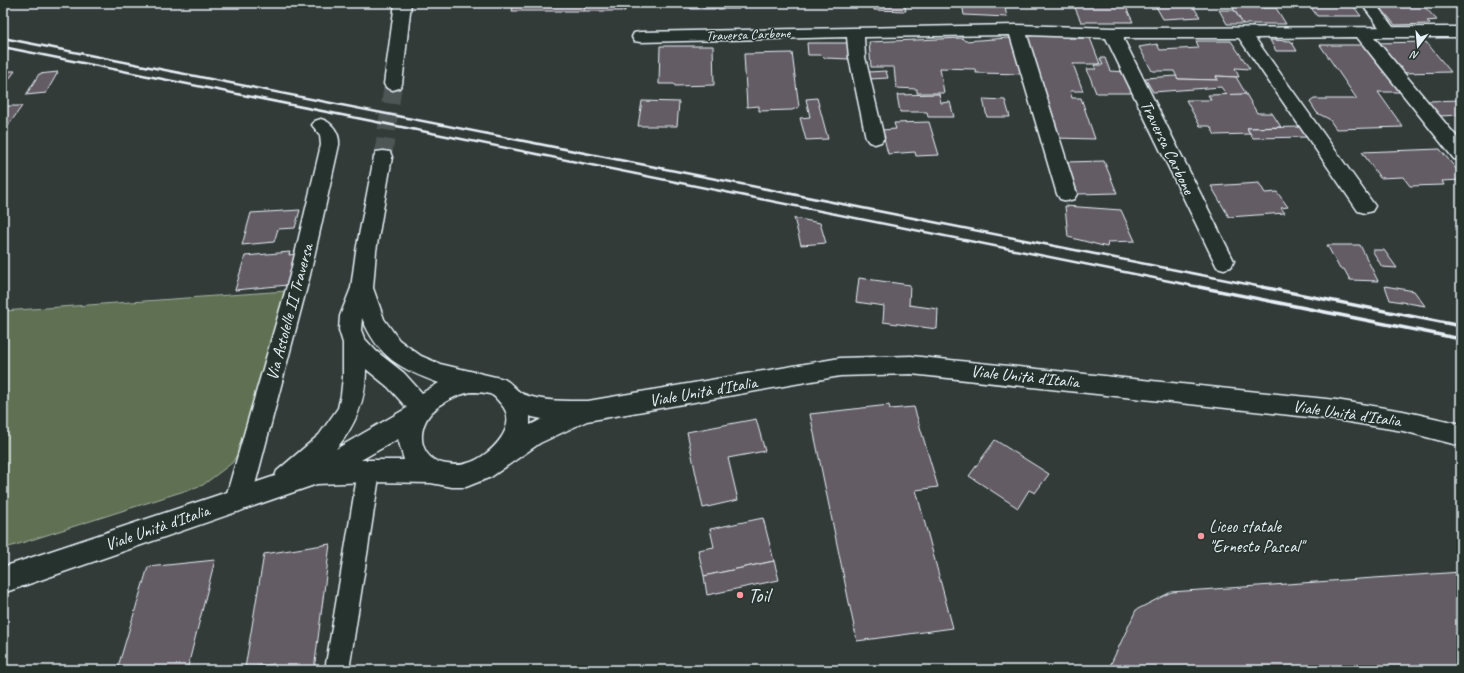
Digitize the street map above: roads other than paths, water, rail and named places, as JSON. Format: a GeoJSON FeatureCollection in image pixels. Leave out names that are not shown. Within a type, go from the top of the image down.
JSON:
{"type":"FeatureCollection","features":[{"type":"Feature","properties":{"kind":"street"},"geometry":{"type":"LineString","coordinates":[[393,84],[403,3]]}},
{"type":"Feature","properties":{"kind":"street"},"geometry":{"type":"LineString","coordinates":[[1017,30],[1067,194]]}},
{"type":"Feature","properties":{"kind":"street","name":"Traversa Carbone"},"geometry":{"type":"LineString","coordinates":[[640,38],[855,32],[1017,30],[1112,33],[1389,31],[1461,32]]}},
{"type":"Feature","properties":{"kind":"street"},"geometry":{"type":"LineString","coordinates":[[855,32],[857,58],[875,138]]}},
{"type":"Feature","properties":{"kind":"street"},"geometry":{"type":"LineString","coordinates":[[1361,32],[1461,154]]}},
{"type":"Feature","properties":{"kind":"street","name":"Traversa Carbone"},"geometry":{"type":"LineString","coordinates":[[1112,33],[1224,261]]}},
{"type":"Feature","properties":{"kind":"street"},"geometry":{"type":"LineString","coordinates":[[1244,33],[1365,206]]}},
{"type":"Feature","properties":{"kind":"street","name":"Via Astolelle II Traversa"},"geometry":{"type":"LineString","coordinates":[[238,500],[300,275],[330,144],[328,131],[321,125]]}},
{"type":"Feature","properties":{"kind":"street"},"geometry":{"type":"LineString","coordinates":[[279,485],[328,440],[349,411],[354,393],[354,343],[350,330],[351,316],[362,288],[366,251],[383,158]]}},
{"type":"Feature","properties":{"kind":"street"},"geometry":{"type":"LineString","coordinates":[[362,288],[374,322],[385,340],[401,357],[425,370],[471,382]]}},
{"type":"Feature","properties":{"kind":"street"},"geometry":{"type":"LineString","coordinates":[[354,343],[368,358],[396,380],[417,412]]}},
{"type":"Feature","properties":{"kind":"street","name":"Viale Unità d'Italia"},"geometry":{"type":"LineString","coordinates":[[3,580],[312,475],[369,471],[432,472],[449,476],[469,475],[488,467],[520,442],[540,431],[557,422],[588,411],[840,367],[911,365],[1336,410],[1403,420],[1461,435]]}},
{"type":"Feature","properties":{"kind":"street","name":"Viale Unità d'Italia"},"geometry":{"type":"LineString","coordinates":[[312,475],[417,412],[431,397],[443,389],[471,382],[488,384],[502,390],[513,401],[518,413],[518,427],[513,442],[503,455]]}},
{"type":"Feature","properties":{"kind":"street","name":"Viale Unità d'Italia"},"geometry":{"type":"LineString","coordinates":[[513,401],[531,407],[548,410],[588,411]]}},
{"type":"Feature","properties":{"kind":"street","name":"Viale Unità d'Italia"},"geometry":{"type":"LineString","coordinates":[[417,412],[410,430],[410,443],[414,455],[421,465],[432,472]]}},
{"type":"Feature","properties":{"kind":"lane"},"geometry":{"type":"LineString","coordinates":[[1368,3],[1389,31]]}},
{"type":"Feature","properties":{"kind":"lane"},"geometry":{"type":"LineString","coordinates":[[337,670],[369,471]]}},
{"type":"Feature","properties":{"kind":"tunnel"},"geometry":{"type":"LineString","coordinates":[[383,157],[393,84]]}},
{"type":"Feature","properties":{"kind":"railway"},"geometry":{"type":"LineString","coordinates":[[3,38],[1267,288]]}},
{"type":"Feature","properties":{"kind":"railway"},"geometry":{"type":"LineString","coordinates":[[3,47],[1201,287]]}},
{"type":"Feature","properties":{"kind":"railway"},"geometry":{"type":"LineString","coordinates":[[1201,287],[1461,339]]}},
{"type":"Feature","properties":{"kind":"railway"},"geometry":{"type":"LineString","coordinates":[[1262,287],[1461,326]]}},
{"type":"Feature","properties":{"kind":"place","name":"Liceo statale \"Ernesto Pascal\""},"geometry":{"type":"Point","coordinates":[1201,536]}},
{"type":"Feature","properties":{"kind":"place","name":"Toil"},"geometry":{"type":"Point","coordinates":[740,595]}}]}
